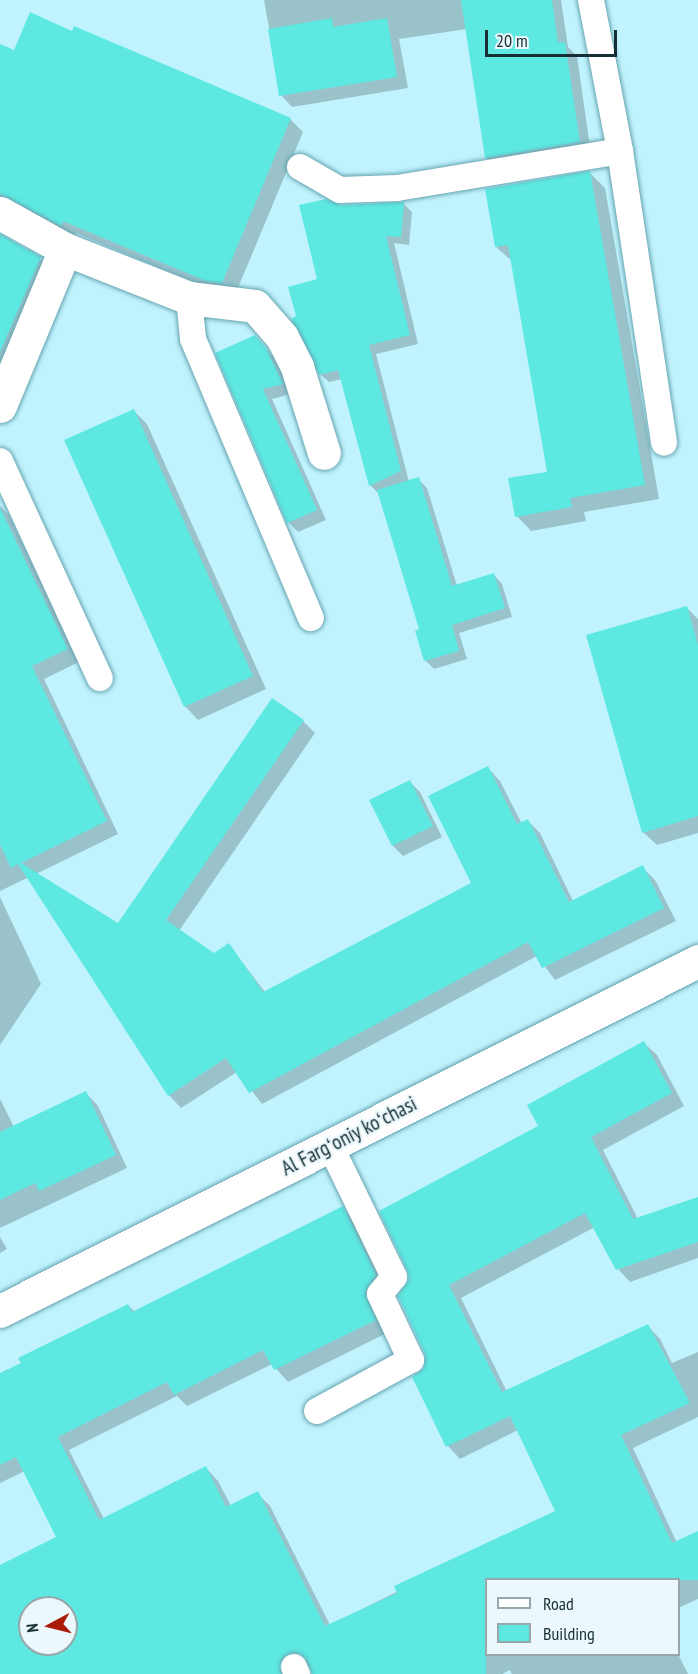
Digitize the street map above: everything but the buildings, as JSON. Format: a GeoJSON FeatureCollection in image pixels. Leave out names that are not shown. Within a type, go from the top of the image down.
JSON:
{"type":"FeatureCollection","features":[{"type":"Feature","properties":{"kind":"street"},"geometry":{"type":"LineString","coordinates":[[0,213],[65,249],[189,298],[255,306],[282,337],[297,367],[324,453]]}},
{"type":"Feature","properties":{"kind":"street"},"geometry":{"type":"LineString","coordinates":[[0,405],[65,249]]}},
{"type":"Feature","properties":{"kind":"street","name":"Al Fargʻoniy koʻchasi"},"geometry":{"type":"LineString","coordinates":[[0,1311],[698,960]]}},
{"type":"Feature","properties":{"kind":"lane"},"geometry":{"type":"LineString","coordinates":[[591,0],[620,152],[664,443]]}},
{"type":"Feature","properties":{"kind":"lane"},"geometry":{"type":"LineString","coordinates":[[300,167],[340,190],[397,188],[620,152]]}},
{"type":"Feature","properties":{"kind":"lane"},"geometry":{"type":"LineString","coordinates":[[189,298],[193,339],[311,618]]}},
{"type":"Feature","properties":{"kind":"lane"},"geometry":{"type":"LineString","coordinates":[[0,462],[100,678]]}},
{"type":"Feature","properties":{"kind":"lane"},"geometry":{"type":"LineString","coordinates":[[316,1411],[411,1360],[380,1294],[394,1277],[330,1145]]}}]}
